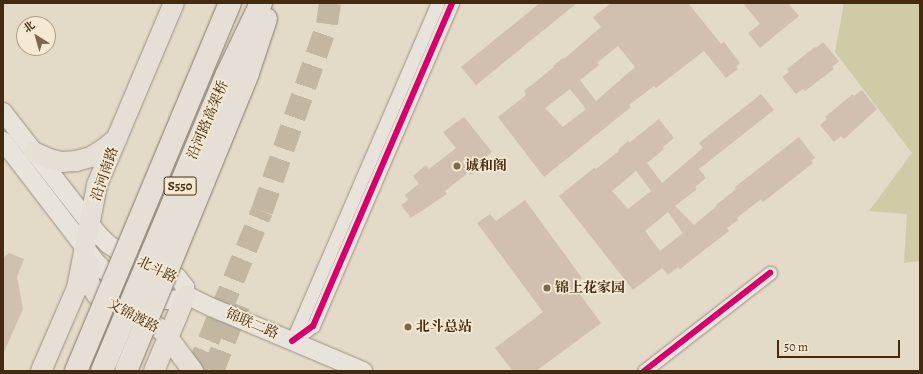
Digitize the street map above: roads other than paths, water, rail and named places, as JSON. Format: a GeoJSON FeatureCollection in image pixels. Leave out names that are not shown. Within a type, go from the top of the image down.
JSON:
{"type":"FeatureCollection","features":[{"type":"Feature","properties":{"kind":"highway","name":"沿河路高架桥"},"geometry":{"type":"LineString","coordinates":[[76,371],[230,3]]}},
{"type":"Feature","properties":{"kind":"highway","name":"沿河路高架桥"},"geometry":{"type":"LineString","coordinates":[[102,371],[227,74],[261,3]]}},
{"type":"Feature","properties":{"kind":"highway"},"geometry":{"type":"LineString","coordinates":[[126,371],[248,73],[271,3]]}},
{"type":"Feature","properties":{"kind":"main road","name":"沿河南路"},"geometry":{"type":"LineString","coordinates":[[42,371],[78,288],[91,240],[97,185],[174,3]]}},
{"type":"Feature","properties":{"kind":"main road","name":"北斗路"},"geometry":{"type":"LineString","coordinates":[[3,112],[34,152],[91,240],[105,271],[117,279],[167,300],[181,299],[186,295],[185,287],[177,276],[123,254],[108,244],[91,240],[3,141]]}},
{"type":"Feature","properties":{"kind":"main road"},"geometry":{"type":"LineString","coordinates":[[34,152],[49,159],[62,162],[76,160],[91,157],[104,149],[117,138]]}},
{"type":"Feature","properties":{"kind":"main road","name":"文锦渡路"},"geometry":{"type":"LineString","coordinates":[[91,240],[87,268],[89,283],[97,295],[107,304],[154,325],[169,338],[193,371]]}},
{"type":"Feature","properties":{"kind":"main road"},"geometry":{"type":"LineString","coordinates":[[154,371],[186,295]]}},
{"type":"Feature","properties":{"kind":"main road","name":"锦联二路"},"geometry":{"type":"LineString","coordinates":[[186,295],[363,371]]}},
{"type":"Feature","properties":{"kind":"street"},"geometry":{"type":"LineString","coordinates":[[292,341],[438,3]]}},
{"type":"Feature","properties":{"kind":"street"},"geometry":{"type":"LineString","coordinates":[[292,341],[313,326],[452,3]]}},
{"type":"Feature","properties":{"kind":"street"},"geometry":{"type":"LineString","coordinates":[[644,371],[770,273]]}},
{"type":"Feature","properties":{"kind":"tunnel"},"geometry":{"type":"LineString","coordinates":[[196,371],[262,211],[327,24],[330,3]]}},
{"type":"Feature","properties":{"kind":"tunnel"},"geometry":{"type":"LineString","coordinates":[[213,371],[239,305]]}},
{"type":"Feature","properties":{"kind":"place","name":"诚和阁"},"geometry":{"type":"Point","coordinates":[457,166]}},
{"type":"Feature","properties":{"kind":"place","name":"锦上花家园"},"geometry":{"type":"Point","coordinates":[547,288]}},
{"type":"Feature","properties":{"kind":"place","name":"北斗总站"},"geometry":{"type":"Point","coordinates":[408,327]}}]}
